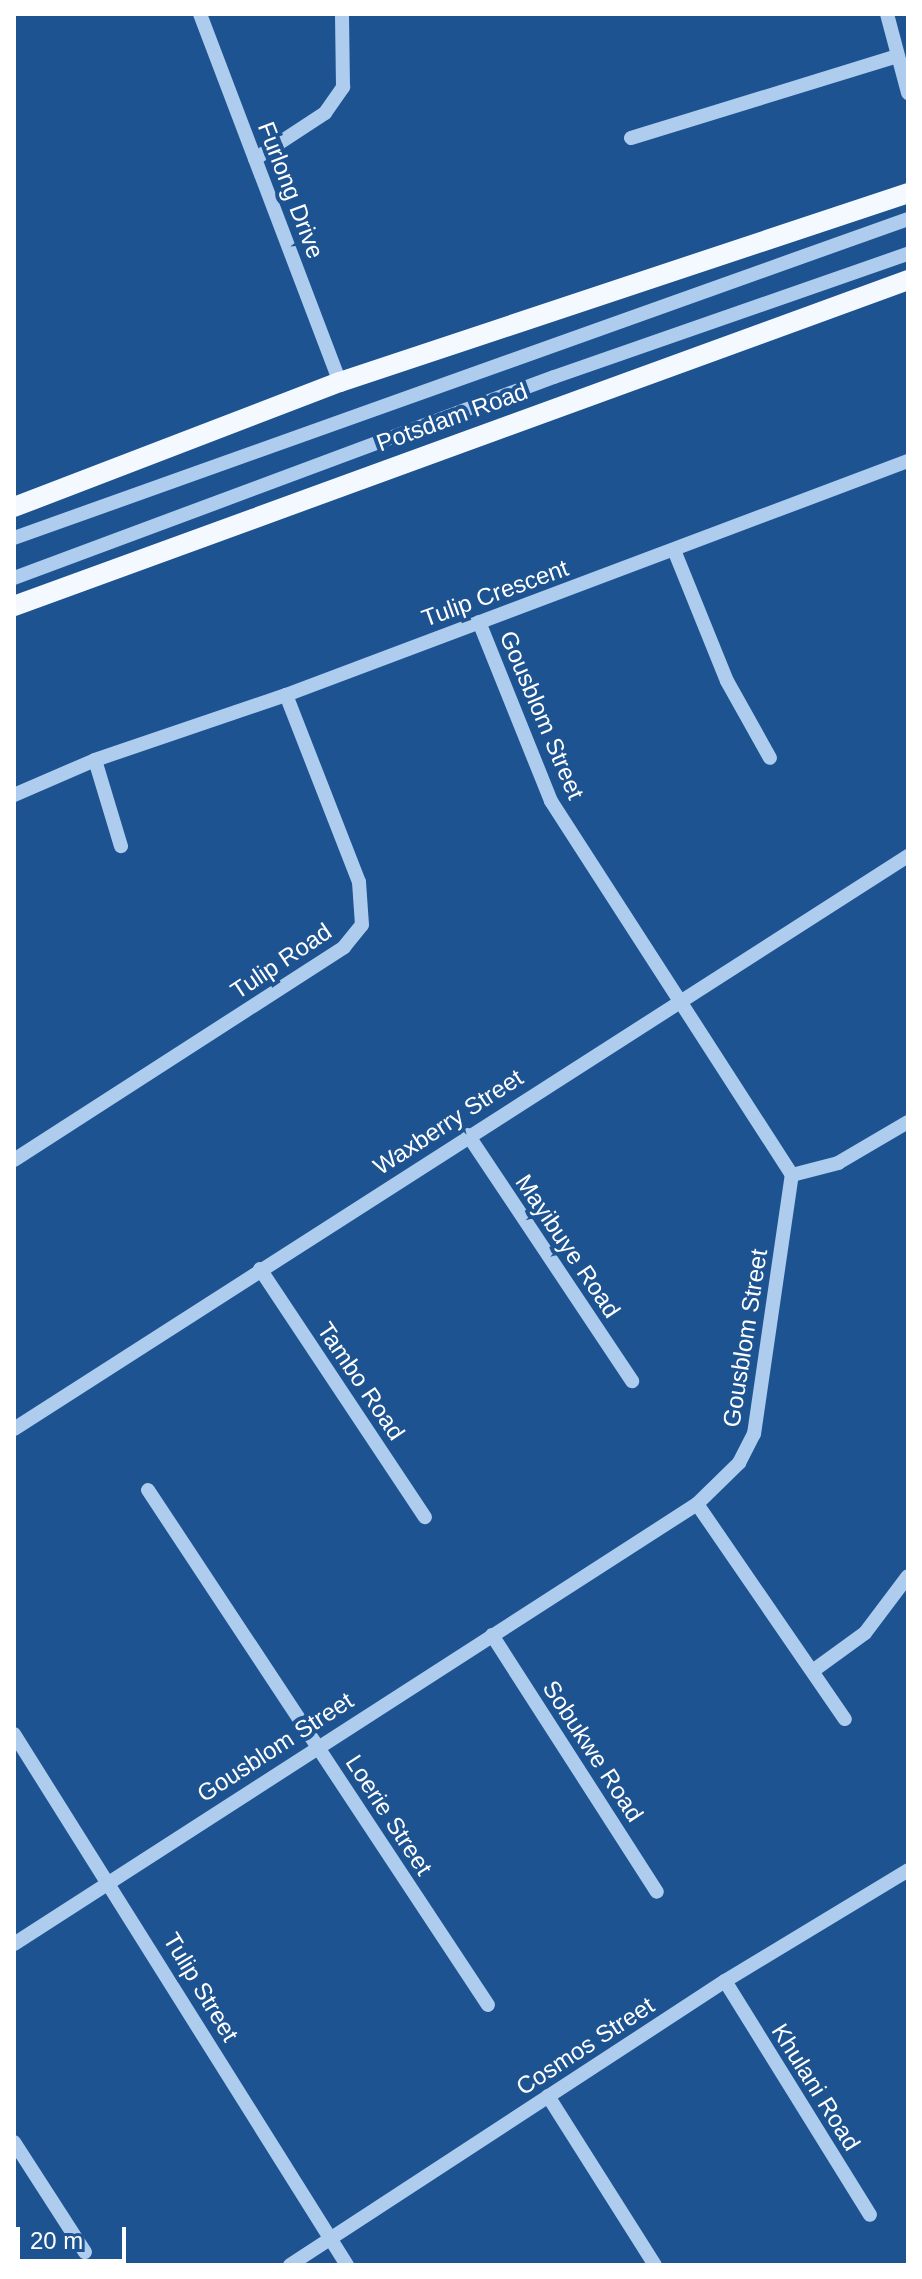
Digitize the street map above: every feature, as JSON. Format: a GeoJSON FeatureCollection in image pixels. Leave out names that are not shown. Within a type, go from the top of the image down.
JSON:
{"type":"FeatureCollection","features":[{"type":"Feature","properties":{"kind":"main road"},"geometry":{"type":"LineString","coordinates":[[14,507],[340,382],[908,193]]}},
{"type":"Feature","properties":{"kind":"main road","name":"Potsdam Road"},"geometry":{"type":"LineString","coordinates":[[14,606],[908,280]]}},
{"type":"Feature","properties":{"kind":"street","name":"Furlong Drive"},"geometry":{"type":"LineString","coordinates":[[200,14],[340,382]]}},
{"type":"Feature","properties":{"kind":"street"},"geometry":{"type":"LineString","coordinates":[[255,159],[325,113],[343,87],[342,14]]}},
{"type":"Feature","properties":{"kind":"street"},"geometry":{"type":"LineString","coordinates":[[887,14],[908,93]]}},
{"type":"Feature","properties":{"kind":"street"},"geometry":{"type":"LineString","coordinates":[[631,138],[897,56]]}},
{"type":"Feature","properties":{"kind":"street"},"geometry":{"type":"LineString","coordinates":[[14,538],[908,219]]}},
{"type":"Feature","properties":{"kind":"street"},"geometry":{"type":"LineString","coordinates":[[14,578],[539,383],[908,254]]}},
{"type":"Feature","properties":{"kind":"street","name":"Tulip Crescent"},"geometry":{"type":"LineString","coordinates":[[14,795],[95,760],[286,695],[907,463]]}},
{"type":"Feature","properties":{"kind":"street"},"geometry":{"type":"LineString","coordinates":[[674,550],[727,681],[770,758]]}},
{"type":"Feature","properties":{"kind":"street","name":"Gousblom Street"},"geometry":{"type":"LineString","coordinates":[[14,1944],[697,1504],[739,1463],[754,1434],[792,1175],[551,801],[479,622]]}},
{"type":"Feature","properties":{"kind":"street","name":"Tulip Road"},"geometry":{"type":"LineString","coordinates":[[14,1160],[344,947],[362,925],[359,882],[286,695]]}},
{"type":"Feature","properties":{"kind":"street"},"geometry":{"type":"LineString","coordinates":[[95,760],[121,846]]}},
{"type":"Feature","properties":{"kind":"street","name":"Waxberry Street"},"geometry":{"type":"LineString","coordinates":[[14,1429],[468,1135],[908,856]]}},
{"type":"Feature","properties":{"kind":"street"},"geometry":{"type":"LineString","coordinates":[[792,1175],[838,1163],[908,1122]]}},
{"type":"Feature","properties":{"kind":"street","name":"Mayibuye Road"},"geometry":{"type":"LineString","coordinates":[[468,1135],[632,1381]]}},
{"type":"Feature","properties":{"kind":"street","name":"Tambo Road"},"geometry":{"type":"LineString","coordinates":[[260,1269],[425,1517]]}},
{"type":"Feature","properties":{"kind":"street","name":"Loerie Street"},"geometry":{"type":"LineString","coordinates":[[148,1490],[488,2005]]}},
{"type":"Feature","properties":{"kind":"street"},"geometry":{"type":"LineString","coordinates":[[697,1504],[845,1719]]}},
{"type":"Feature","properties":{"kind":"street"},"geometry":{"type":"LineString","coordinates":[[814,1670],[865,1633],[908,1576]]}},
{"type":"Feature","properties":{"kind":"street","name":"Sobukwe Road"},"geometry":{"type":"LineString","coordinates":[[492,1635],[657,1892]]}},
{"type":"Feature","properties":{"kind":"street","name":"Tulip Street"},"geometry":{"type":"LineString","coordinates":[[14,1734],[109,1880],[347,2265]]}},
{"type":"Feature","properties":{"kind":"street","name":"Cosmos Street"},"geometry":{"type":"LineString","coordinates":[[290,2265],[725,1981],[908,1870]]}},
{"type":"Feature","properties":{"kind":"street","name":"Khulani Road"},"geometry":{"type":"LineString","coordinates":[[725,1981],[870,2215]]}},
{"type":"Feature","properties":{"kind":"street"},"geometry":{"type":"LineString","coordinates":[[548,2096],[655,2265]]}},
{"type":"Feature","properties":{"kind":"street"},"geometry":{"type":"LineString","coordinates":[[14,2142],[85,2252]]}}]}
